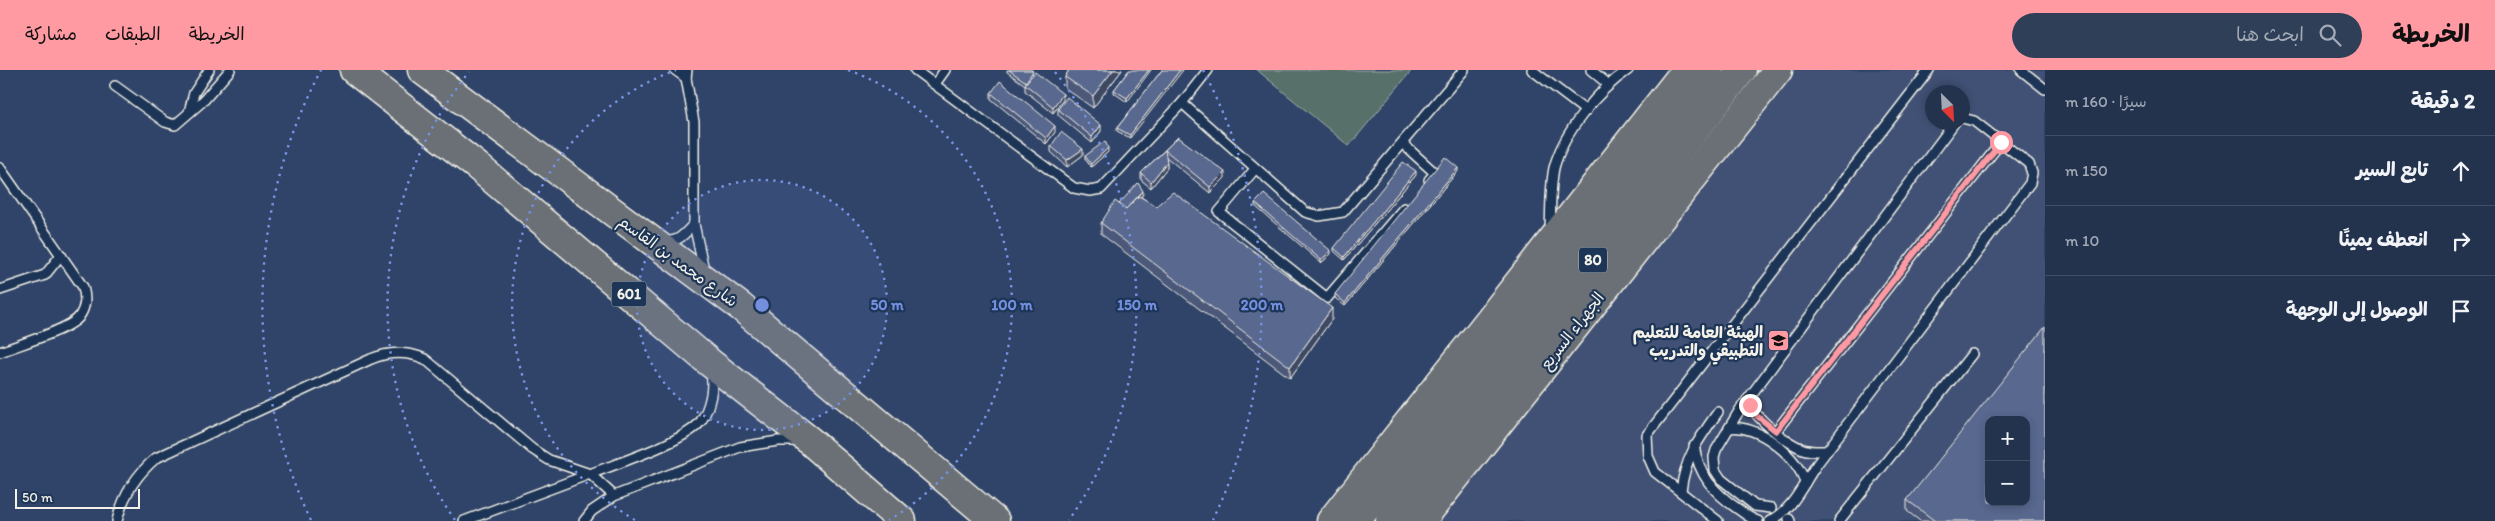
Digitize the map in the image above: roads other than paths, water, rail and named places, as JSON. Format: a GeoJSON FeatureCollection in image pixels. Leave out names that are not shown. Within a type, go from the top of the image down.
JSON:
{"type":"FeatureCollection","features":[{"type":"Feature","properties":{"kind":"main road","name":"601"},"geometry":{"type":"LineString","coordinates":[[354,70],[477,166],[709,362],[810,442],[902,521]]}},
{"type":"Feature","properties":{"kind":"main road","name":"شارع محمد بن القاسم"},"geometry":{"type":"LineString","coordinates":[[422,70],[522,143],[627,225],[726,296],[995,521]]}},
{"type":"Feature","properties":{"kind":"main road"},"geometry":{"type":"LineString","coordinates":[[1331,521],[1686,70]]}},
{"type":"Feature","properties":{"kind":"main road","name":"80"},"geometry":{"type":"LineString","coordinates":[[1356,521],[1709,70]]}},
{"type":"Feature","properties":{"kind":"main road","name":"الجهراء السريع"},"geometry":{"type":"LineString","coordinates":[[1390,521],[1742,70]]}},
{"type":"Feature","properties":{"kind":"main road","name":"الجهراء السريع"},"geometry":{"type":"LineString","coordinates":[[1421,521],[1778,70]]}},
{"type":"Feature","properties":{"kind":"lane"},"geometry":{"type":"LineString","coordinates":[[188,112],[194,93],[209,70]]}},
{"type":"Feature","properties":{"kind":"lane"},"geometry":{"type":"LineString","coordinates":[[115,86],[170,124],[179,122],[188,112],[204,100],[230,70]]}},
{"type":"Feature","properties":{"kind":"lane"},"geometry":{"type":"LineString","coordinates":[[675,70],[686,74],[694,122],[694,224],[704,270],[726,296]]}},
{"type":"Feature","properties":{"kind":"lane"},"geometry":{"type":"LineString","coordinates":[[916,70],[1074,188],[1090,191],[1101,189],[1182,103],[1208,70]]}},
{"type":"Feature","properties":{"kind":"lane"},"geometry":{"type":"LineString","coordinates":[[935,84],[945,70]]}},
{"type":"Feature","properties":{"kind":"lane"},"geometry":{"type":"LineString","coordinates":[[1182,103],[1254,169],[1305,212],[1319,216],[1343,212],[1403,144],[1464,70]]}},
{"type":"Feature","properties":{"kind":"lane"},"geometry":{"type":"LineString","coordinates":[[1532,70],[1586,111]]}},
{"type":"Feature","properties":{"kind":"lane"},"geometry":{"type":"LineString","coordinates":[[1591,70],[1608,85]]}},
{"type":"Feature","properties":{"kind":"lane"},"geometry":{"type":"LineString","coordinates":[[1550,243],[1552,182],[1557,157],[1564,140],[1608,85],[1628,70]]}},
{"type":"Feature","properties":{"kind":"lane"},"geometry":{"type":"LineString","coordinates":[[1718,521],[1655,472],[1648,456],[1647,435],[1930,70]]}},
{"type":"Feature","properties":{"kind":"lane"},"geometry":{"type":"LineString","coordinates":[[2021,70],[2045,89]]}},
{"type":"Feature","properties":{"kind":"lane"},"geometry":{"type":"LineString","coordinates":[[1770,521],[1784,511],[1827,451],[2030,183],[2032,173],[2028,164],[1974,121],[1970,120]]}},
{"type":"Feature","properties":{"kind":"lane"},"geometry":{"type":"LineString","coordinates":[[1771,508],[1756,506],[1721,479],[1715,470],[1714,457],[1716,450],[1747,400],[1949,130]]}},
{"type":"Feature","properties":{"kind":"lane"},"geometry":{"type":"LineString","coordinates":[[1776,431],[2001,142]]}},
{"type":"Feature","properties":{"kind":"lane"},"geometry":{"type":"LineString","coordinates":[[1403,144],[1435,173],[1422,188]]}},
{"type":"Feature","properties":{"kind":"lane"},"geometry":{"type":"LineString","coordinates":[[0,168],[83,287],[86,300],[78,317],[62,328],[0,352]]}},
{"type":"Feature","properties":{"kind":"lane"},"geometry":{"type":"LineString","coordinates":[[1254,169],[1218,212],[1327,298],[1410,202]]}},
{"type":"Feature","properties":{"kind":"lane"},"geometry":{"type":"LineString","coordinates":[[627,225],[668,242],[679,239],[694,224]]}},
{"type":"Feature","properties":{"kind":"lane"},"geometry":{"type":"LineString","coordinates":[[0,290],[45,275],[61,256]]}},
{"type":"Feature","properties":{"kind":"lane"},"geometry":{"type":"LineString","coordinates":[[117,521],[127,491],[145,468],[156,458],[371,359],[394,353],[416,355],[426,360],[532,449],[549,460],[590,474],[614,496]]}},
{"type":"Feature","properties":{"kind":"lane"},"geometry":{"type":"LineString","coordinates":[[1840,521],[1972,354]]}},
{"type":"Feature","properties":{"kind":"lane"},"geometry":{"type":"LineString","coordinates":[[464,521],[590,474],[683,436],[700,422],[711,396],[712,380],[709,362]]}},
{"type":"Feature","properties":{"kind":"lane"},"geometry":{"type":"LineString","coordinates":[[1747,400],[1757,416],[1802,449],[1827,451]]}},
{"type":"Feature","properties":{"kind":"lane"},"geometry":{"type":"LineString","coordinates":[[1681,491],[1685,466],[1694,446],[1718,412]]}},
{"type":"Feature","properties":{"kind":"lane"},"geometry":{"type":"LineString","coordinates":[[1729,428],[1744,427],[1757,433],[1793,460],[1801,471],[1805,483]]}},
{"type":"Feature","properties":{"kind":"lane"},"geometry":{"type":"LineString","coordinates":[[584,521],[592,511],[614,496],[740,447],[778,441],[810,442]]}},
{"type":"Feature","properties":{"kind":"lane"},"geometry":{"type":"LineString","coordinates":[[1694,446],[1700,468],[1712,488],[1719,496],[1758,521]]}},
{"type":"Feature","properties":{"kind":"place","name":"الهيئة العامة للتعليم التطبيقي والتدريب"},"geometry":{"type":"Point","coordinates":[1779,341]}}]}
